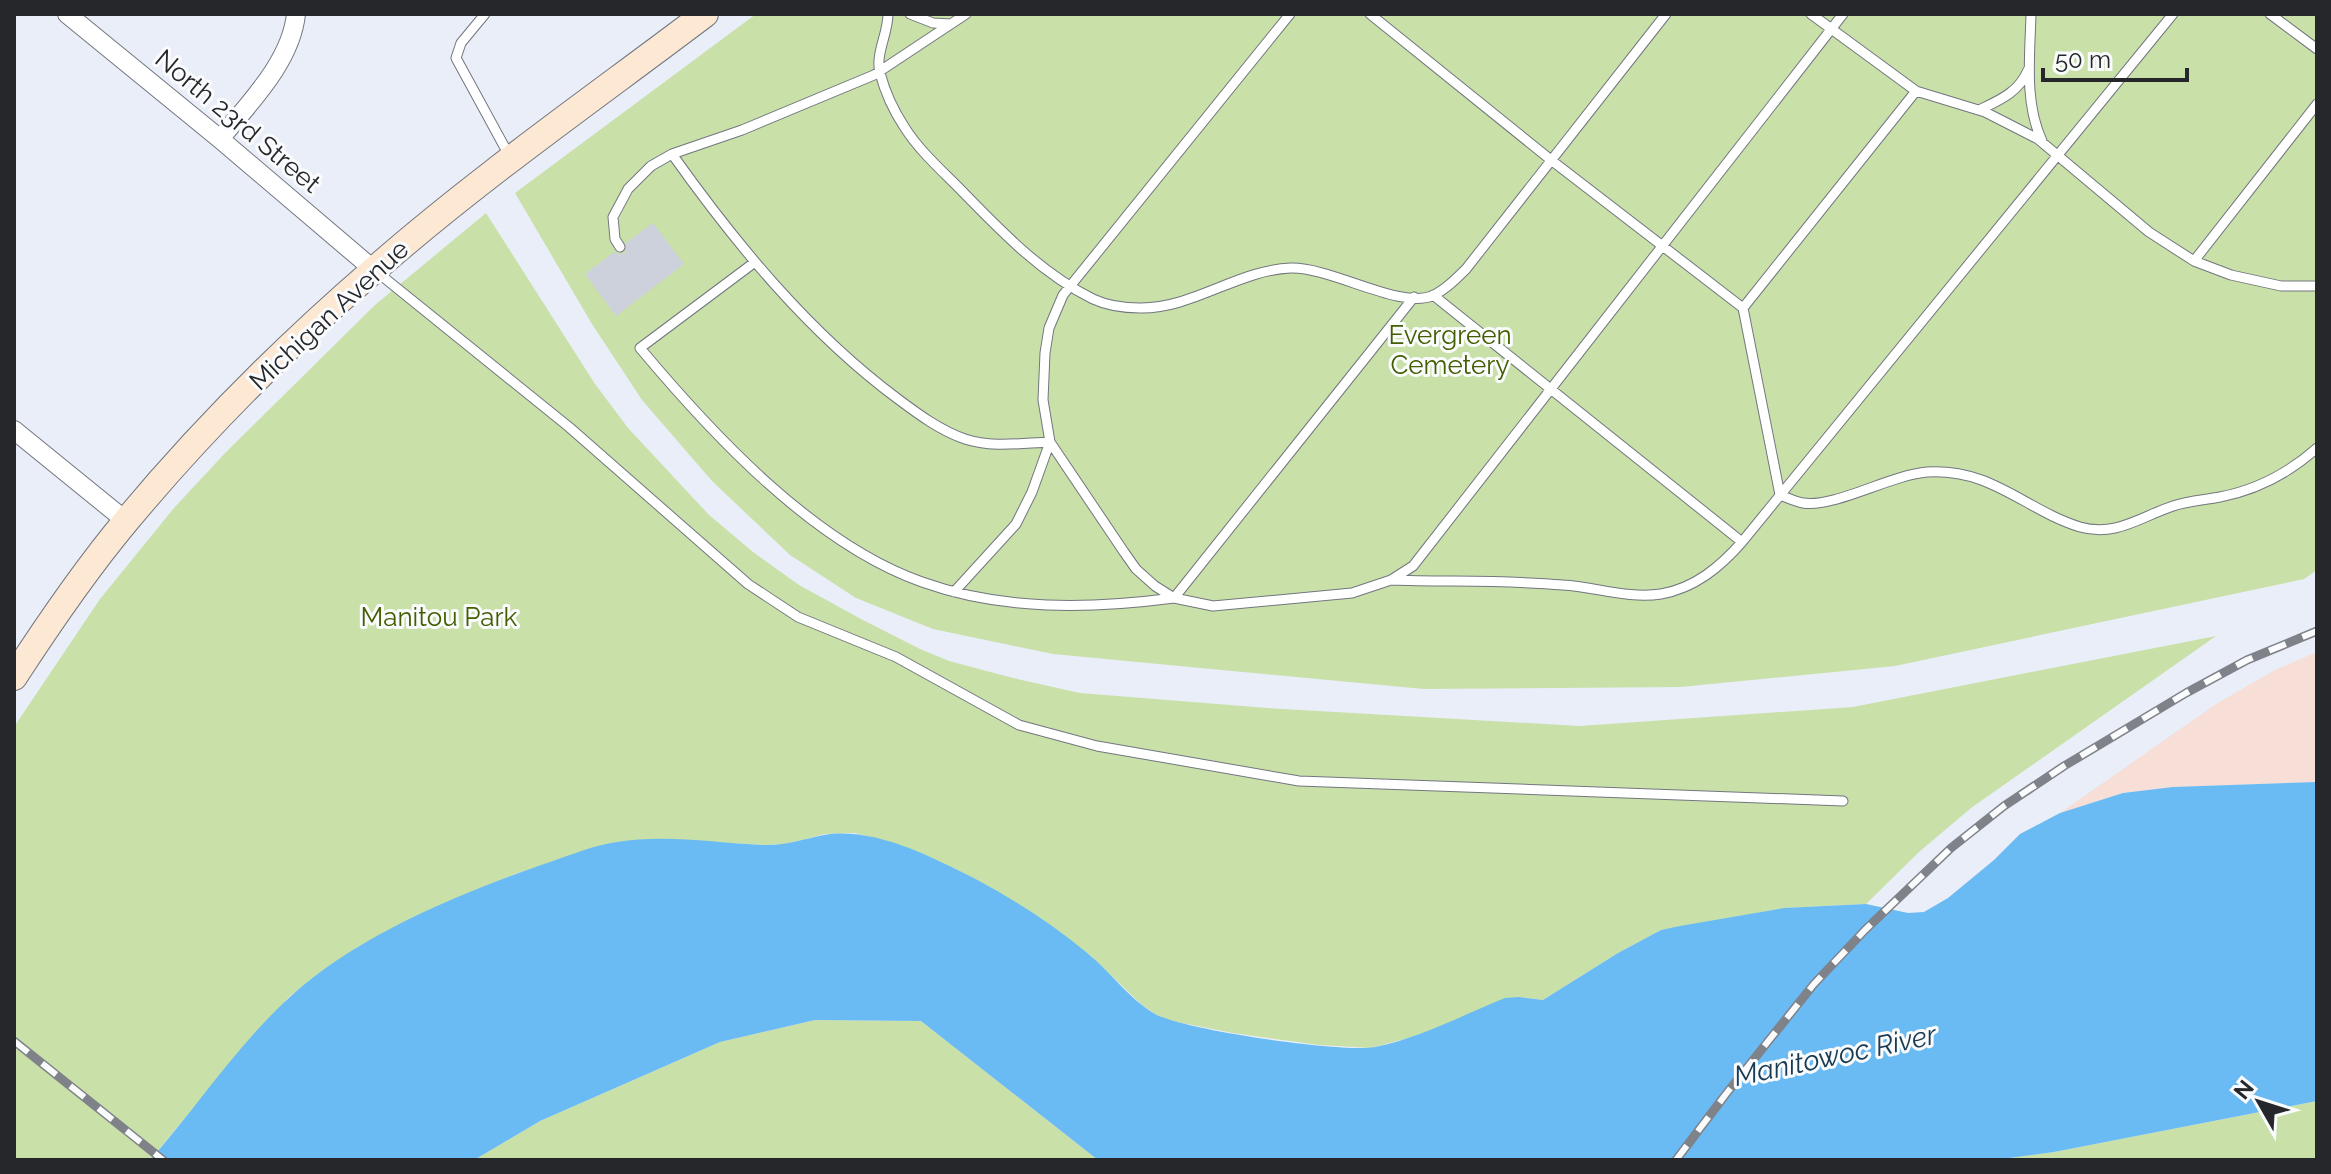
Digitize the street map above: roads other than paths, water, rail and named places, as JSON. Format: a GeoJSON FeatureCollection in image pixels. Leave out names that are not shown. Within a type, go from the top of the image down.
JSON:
{"type":"FeatureCollection","features":[{"type":"Feature","properties":{"kind":"street","name":"North 23rd Street"},"geometry":{"type":"LineString","coordinates":[[67,14],[374,270]]}},
{"type":"Feature","properties":{"kind":"street"},"geometry":{"type":"LineString","coordinates":[[220,139],[275,70],[295,24],[296,14]]}},
{"type":"Feature","properties":{"kind":"street","name":"Michigan Avenue"},"geometry":{"type":"LineString","coordinates":[[14,677],[126,521],[225,412],[374,270],[512,160],[705,14]]}},
{"type":"Feature","properties":{"kind":"street"},"geometry":{"type":"LineString","coordinates":[[14,430],[126,521]]}},
{"type":"Feature","properties":{"kind":"lane"},"geometry":{"type":"LineString","coordinates":[[485,14],[461,43],[456,58],[512,160]]}},
{"type":"Feature","properties":{"kind":"lane"},"geometry":{"type":"LineString","coordinates":[[888,14],[879,72],[894,108],[916,141],[1026,253],[1070,286],[1096,300],[1138,308],[1159,307],[1250,276],[1293,268],[1414,297],[1433,295],[1466,269],[1666,14]]}},
{"type":"Feature","properties":{"kind":"lane"},"geometry":{"type":"LineString","coordinates":[[910,14],[933,23],[951,24]]}},
{"type":"Feature","properties":{"kind":"lane"},"geometry":{"type":"LineString","coordinates":[[620,247],[613,229],[613,217],[638,176],[672,154],[843,90],[879,72],[966,14]]}},
{"type":"Feature","properties":{"kind":"lane"},"geometry":{"type":"LineString","coordinates":[[1174,598],[1136,569],[1050,442],[1043,400],[1045,353],[1054,311],[1070,286],[1290,14]]}},
{"type":"Feature","properties":{"kind":"lane"},"geometry":{"type":"LineString","coordinates":[[1370,14],[1551,160],[1743,308],[1780,495]]}},
{"type":"Feature","properties":{"kind":"lane"},"geometry":{"type":"LineString","coordinates":[[1811,14],[1916,91],[1979,110],[2018,128],[2043,144],[2149,232],[2194,261],[2231,275],[2281,286],[2317,286]]}},
{"type":"Feature","properties":{"kind":"lane"},"geometry":{"type":"LineString","coordinates":[[755,262],[640,348],[705,421],[784,497],[821,526],[891,569],[954,592],[1006,602],[1054,606],[1106,606],[1174,598],[1213,606],[1352,593],[1391,580],[1413,566],[1431,545],[1843,14]]}},
{"type":"Feature","properties":{"kind":"lane"},"geometry":{"type":"LineString","coordinates":[[2031,14],[2032,114],[2043,144]]}},
{"type":"Feature","properties":{"kind":"lane"},"geometry":{"type":"LineString","coordinates":[[1391,580],[1562,584],[1660,595],[1709,575],[1742,542],[2173,14]]}},
{"type":"Feature","properties":{"kind":"lane"},"geometry":{"type":"LineString","coordinates":[[2270,14],[2317,49]]}},
{"type":"Feature","properties":{"kind":"lane"},"geometry":{"type":"LineString","coordinates":[[1979,110],[2008,96],[2019,86],[2030,63]]}},
{"type":"Feature","properties":{"kind":"lane"},"geometry":{"type":"LineString","coordinates":[[1743,308],[1916,91]]}},
{"type":"Feature","properties":{"kind":"lane"},"geometry":{"type":"LineString","coordinates":[[2194,261],[2317,104]]}},
{"type":"Feature","properties":{"kind":"lane"},"geometry":{"type":"LineString","coordinates":[[672,154],[722,223],[755,262],[846,355],[881,386],[942,428],[963,438],[984,444],[1050,442]]}},
{"type":"Feature","properties":{"kind":"lane"},"geometry":{"type":"LineString","coordinates":[[374,270],[569,427],[748,584],[798,617],[896,657],[1019,725],[1097,746],[1299,781],[1843,801]]}},
{"type":"Feature","properties":{"kind":"lane"},"geometry":{"type":"LineString","coordinates":[[1433,295],[1742,542]]}},
{"type":"Feature","properties":{"kind":"lane"},"geometry":{"type":"LineString","coordinates":[[1174,598],[1414,297]]}},
{"type":"Feature","properties":{"kind":"lane"},"geometry":{"type":"LineString","coordinates":[[954,592],[1000,543],[1025,510],[1050,442]]}},
{"type":"Feature","properties":{"kind":"lane"},"geometry":{"type":"LineString","coordinates":[[1780,495],[1804,503],[1819,503],[1905,477],[1928,472],[1951,474],[1994,484],[2068,523],[2104,532],[2190,501],[2246,491],[2283,473],[2317,448]]}},
{"type":"Feature","properties":{"kind":"water","name":"Manitowoc River"},"geometry":{"type":"Polygon","coordinates":[[[2317,782],[2317,1101],[2054,1152],[1994,1160],[1098,1160],[921,1021],[815,1020],[720,1042],[540,1121],[474,1160],[150,1160],[253,1034],[291,996],[347,953],[448,901],[608,843],[672,839],[771,845],[837,834],[864,835],[890,842],[949,866],[1030,911],[1086,952],[1155,1014],[1229,1033],[1357,1048],[1375,1047],[1408,1038],[1505,998],[1543,1000],[1661,930],[1784,908],[1866,904],[1908,913],[1924,912],[1948,898],[2020,834],[2060,813],[2123,793],[2173,787],[2317,782]]]}},
{"type":"Feature","properties":{"kind":"railway"},"geometry":{"type":"LineString","coordinates":[[1676,1160],[1814,984],[1951,848],[2004,806],[2064,766],[2186,693],[2247,660],[2317,631]]}},
{"type":"Feature","properties":{"kind":"railway"},"geometry":{"type":"LineString","coordinates":[[14,1041],[163,1160]]}},
{"type":"Feature","properties":{"kind":"park label","name":"Evergreen Cemetery"},"geometry":{"type":"Point","coordinates":[1450,350]}},
{"type":"Feature","properties":{"kind":"park label","name":"Manitou Park"},"geometry":{"type":"Point","coordinates":[439,617]}}]}
